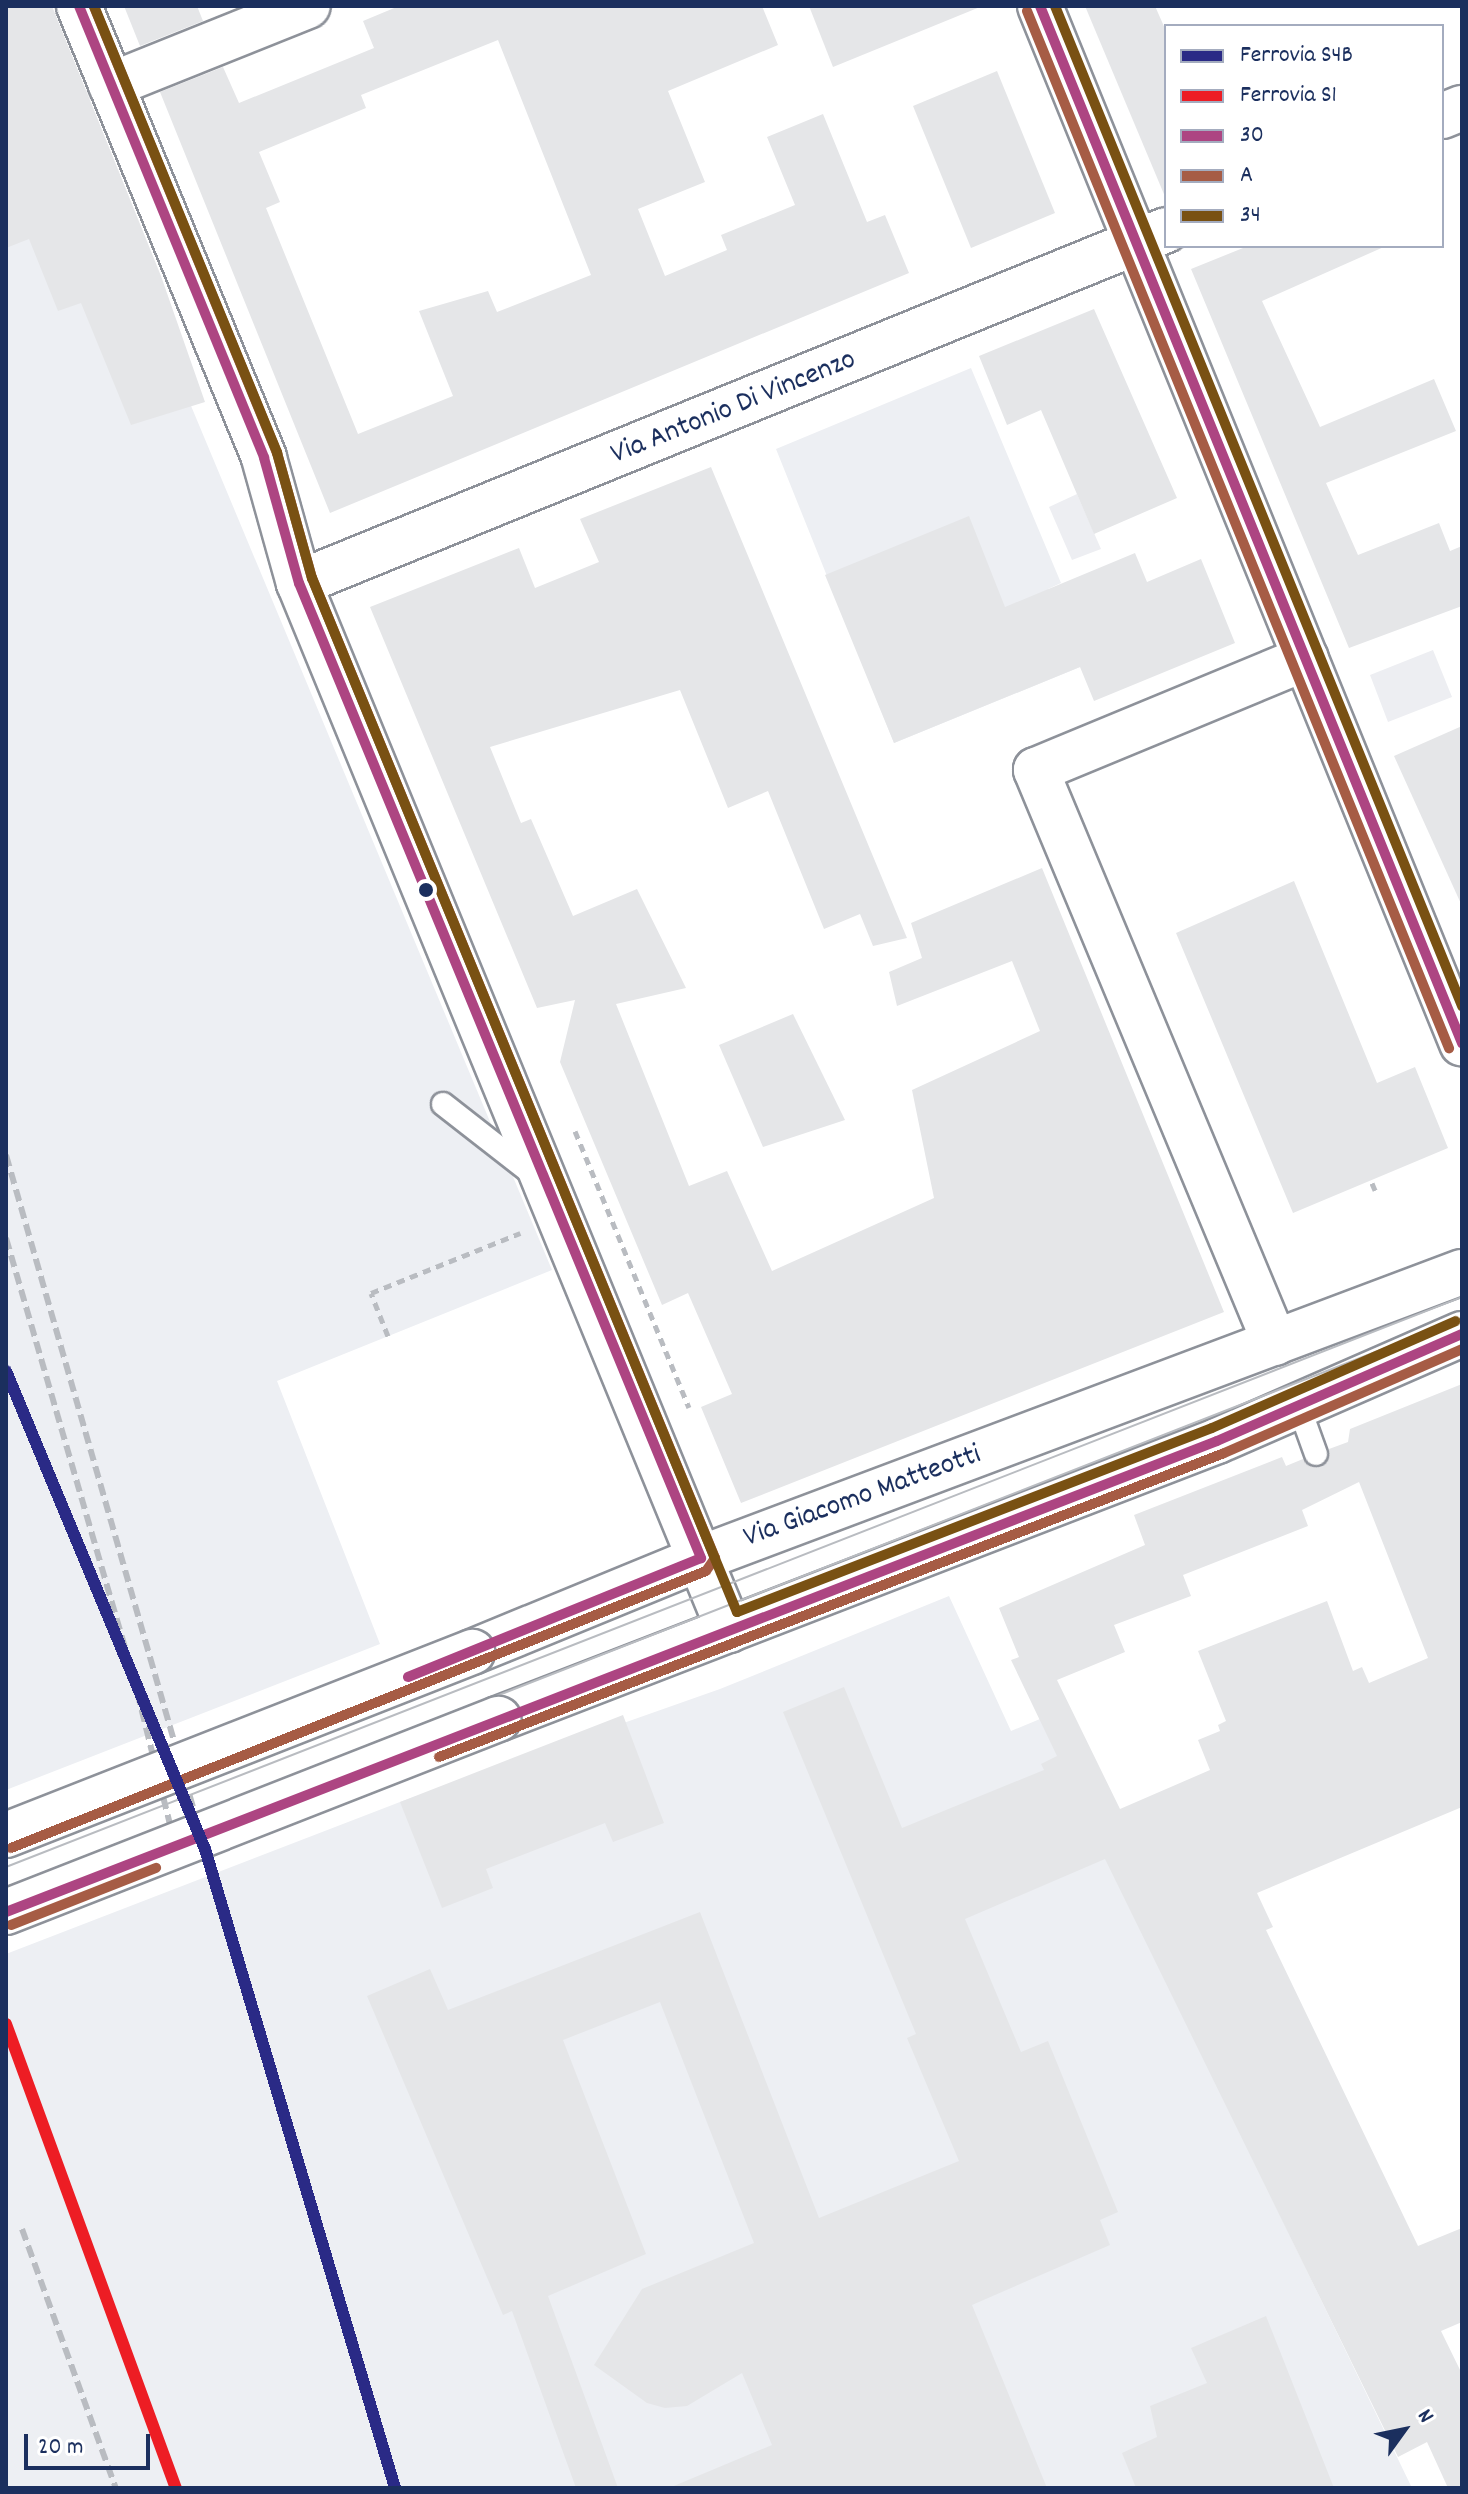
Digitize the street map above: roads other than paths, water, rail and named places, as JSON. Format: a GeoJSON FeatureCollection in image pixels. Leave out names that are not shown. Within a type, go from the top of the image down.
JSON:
{"type":"FeatureCollection","features":[{"type":"Feature","properties":{"kind":"street"},"geometry":{"type":"LineString","coordinates":[[79,6],[264,458],[299,583],[729,1630]]}},
{"type":"Feature","properties":{"kind":"street"},"geometry":{"type":"LineString","coordinates":[[111,85],[308,6]]}},
{"type":"Feature","properties":{"kind":"street"},"geometry":{"type":"LineString","coordinates":[[1040,6],[1151,236],[1306,658],[1450,970],[1462,1043]]}},
{"type":"Feature","properties":{"kind":"street","name":"Via Antonio Di Vincenzo"},"geometry":{"type":"LineString","coordinates":[[299,583],[1151,236]]}},
{"type":"Feature","properties":{"kind":"street"},"geometry":{"type":"LineString","coordinates":[[1275,1343],[1036,770],[1306,658]]}},
{"type":"Feature","properties":{"kind":"street","name":"Via Giacomo Matteotti"},"geometry":{"type":"LineString","coordinates":[[6,1835],[472,1652],[701,1558],[1462,1272]]}},
{"type":"Feature","properties":{"kind":"street"},"geometry":{"type":"LineString","coordinates":[[6,1912],[729,1630],[1298,1404],[1462,1334]]}},
{"type":"Feature","properties":{"kind":"lane"},"geometry":{"type":"LineString","coordinates":[[443,1104],[548,1185]]}},
{"type":"Feature","properties":{"kind":"lane"},"geometry":{"type":"LineString","coordinates":[[1298,1404],[1316,1454]]}},
{"type":"Feature","properties":{"kind":"tram line"},"geometry":{"type":"LineString","coordinates":[[6,1867],[1462,1297]]}},
{"type":"Feature","properties":{"kind":"tram line"},"geometry":{"type":"LineString","coordinates":[[6,1888],[1462,1318]]}},
{"type":"Feature","properties":{"kind":"railway"},"geometry":{"type":"LineString","coordinates":[[6,1155],[205,1849]]}},
{"type":"Feature","properties":{"kind":"railway"},"geometry":{"type":"LineString","coordinates":[[6,1238],[133,1675],[176,1849]]}},
{"type":"Feature","properties":{"kind":"railway"},"geometry":{"type":"LineString","coordinates":[[22,2229],[116,2488]]}},
{"type":"Feature","properties":{"kind":"rail line","name":"S4B"},"geometry":{"type":"LineString","coordinates":[[6,1371],[205,1849],[395,2488]]}},
{"type":"Feature","properties":{"kind":"rail line","name":"S1"},"geometry":{"type":"LineString","coordinates":[[6,2024],[176,2488]]}}]}
